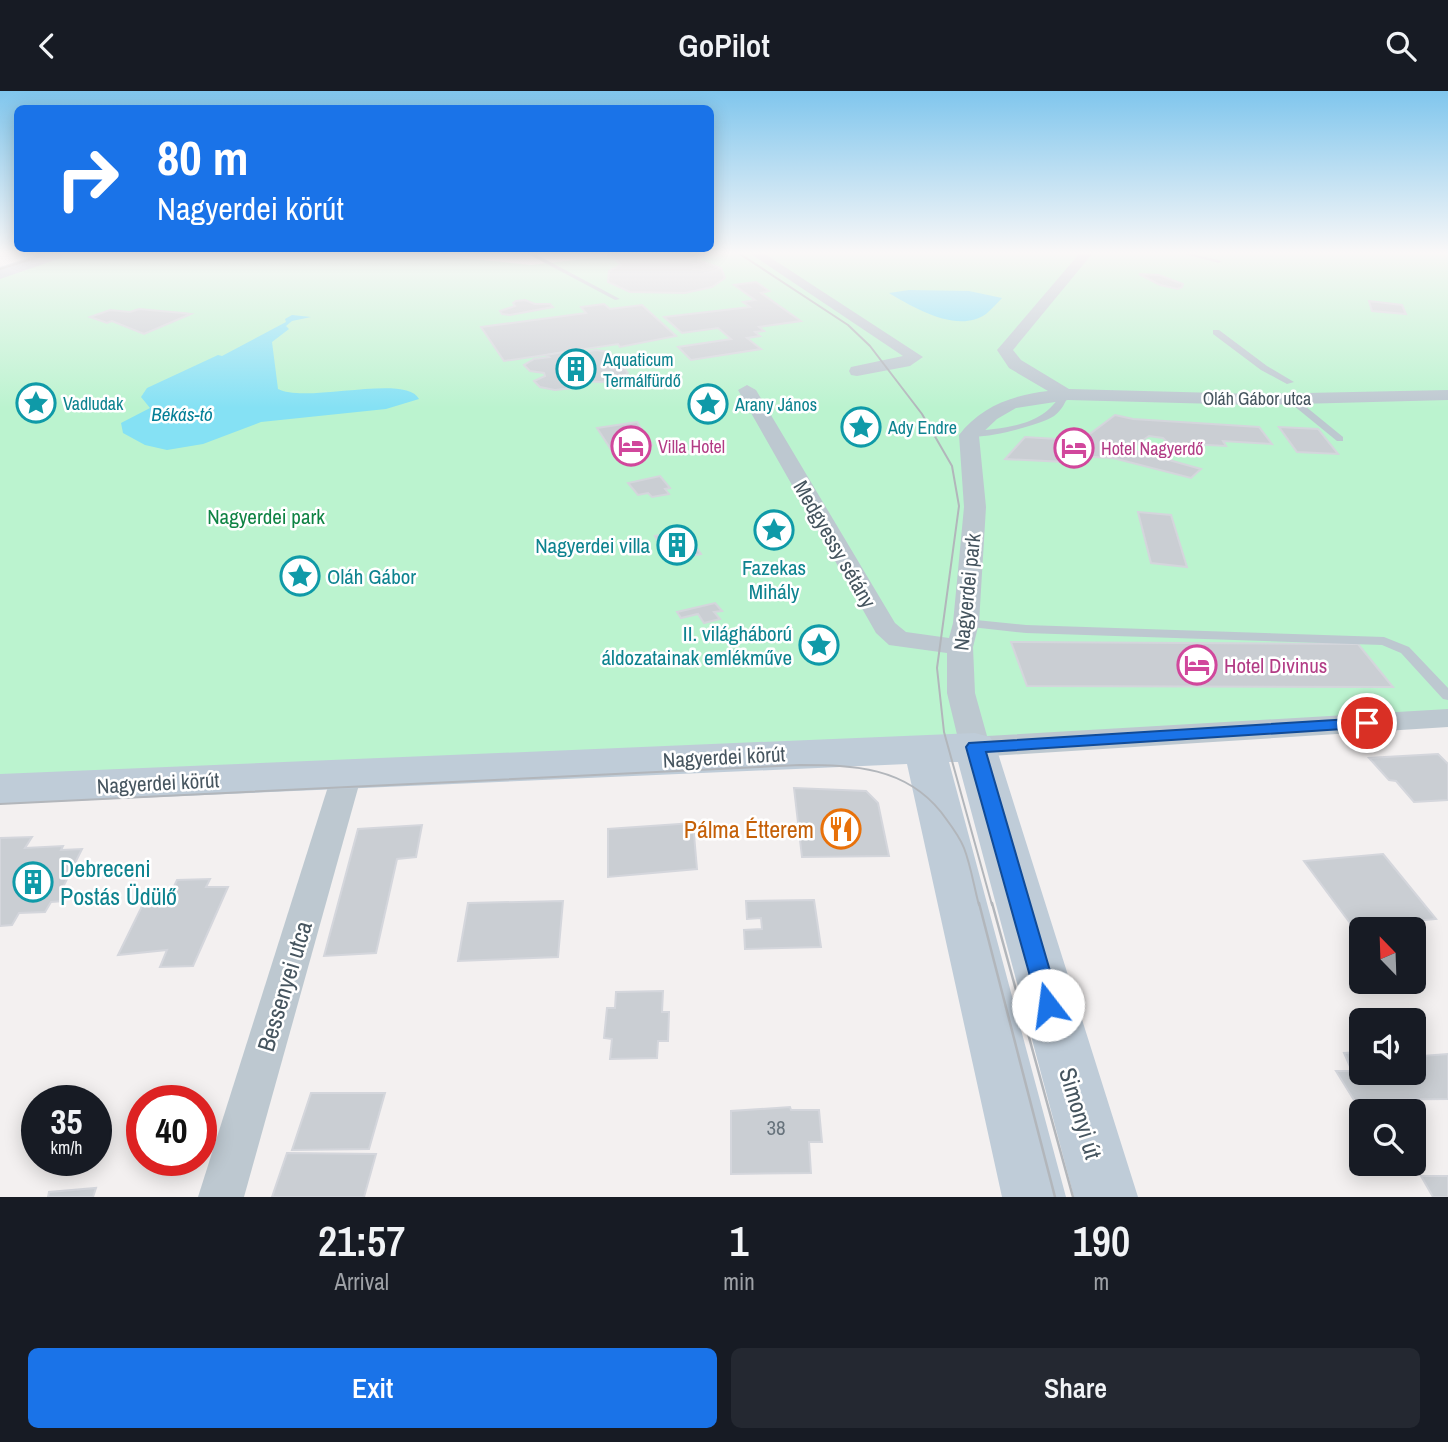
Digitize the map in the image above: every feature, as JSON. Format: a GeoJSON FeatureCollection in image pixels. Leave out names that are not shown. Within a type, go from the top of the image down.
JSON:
{"type":"FeatureCollection","features":[{"type":"Feature","properties":{"kind":"street"},"geometry":{"type":"LineString","coordinates":[[837,306],[915,356],[913,360],[857,370]]}},
{"type":"Feature","properties":{"kind":"street"},"geometry":{"type":"LineString","coordinates":[[1043,306],[1005,351],[1009,359],[1066,394]]}},
{"type":"Feature","properties":{"kind":"street","name":"Medgyessy sétány"},"geometry":{"type":"LineString","coordinates":[[747,390],[885,628],[898,639],[963,635]]}},
{"type":"Feature","properties":{"kind":"street","name":"Oláh Gábor utca"},"geometry":{"type":"LineString","coordinates":[[969,435],[980,422],[1000,408],[1036,398],[1066,394],[1231,400],[1290,390],[1448,395]]}},
{"type":"Feature","properties":{"kind":"street","name":"Nagyerdei park"},"geometry":{"type":"LineString","coordinates":[[969,435],[975,507],[963,635],[961,693],[975,747]]}},
{"type":"Feature","properties":{"kind":"street","name":"Nagyerdei körút"},"geometry":{"type":"LineString","coordinates":[[0,789],[975,747],[1448,718]]}},
{"type":"Feature","properties":{"kind":"street","name":"Simonyi út"},"geometry":{"type":"LineString","coordinates":[[975,747],[1106,1197]]}},
{"type":"Feature","properties":{"kind":"street"},"geometry":{"type":"LineString","coordinates":[[924,748],[1034,1197]]}},
{"type":"Feature","properties":{"kind":"street","name":"Bessenyei utca"},"geometry":{"type":"LineString","coordinates":[[221,1197],[347,774]]}},
{"type":"Feature","properties":{"kind":"lane"},"geometry":{"type":"LineString","coordinates":[[1216,332],[1290,390],[1340,439]]}},
{"type":"Feature","properties":{"kind":"lane"},"geometry":{"type":"LineString","coordinates":[[963,635],[1000,628],[1384,641],[1405,650],[1448,696]]}},
{"type":"Feature","properties":{"kind":"green space","name":"Nagyerdei park"},"geometry":{"type":"Polygon","coordinates":[[[0,306],[1448,306],[1448,718],[0,789],[0,306]]]}},
{"type":"Feature","properties":{"kind":"water"},"geometry":{"type":"Polygon","coordinates":[[[912,306],[994,306],[986,314],[963,321],[923,312],[912,306]]]}},
{"type":"Feature","properties":{"kind":"water","name":"Békás-tó"},"geometry":{"type":"Polygon","coordinates":[[[292,315],[311,317],[292,321],[286,326],[289,329],[272,342],[278,389],[291,393],[310,393],[395,389],[410,392],[419,399],[386,409],[261,422],[203,444],[167,450],[145,445],[123,433],[121,423],[150,408],[141,397],[147,388],[218,355],[222,356],[286,322],[285,319],[292,315]]]}},
{"type":"Feature","properties":{"kind":"building"},"geometry":{"type":"Polygon","coordinates":[[[515,306],[553,307],[510,315],[500,311],[515,306]]]}},
{"type":"Feature","properties":{"kind":"building"},"geometry":{"type":"Polygon","coordinates":[[[606,306],[610,309],[643,306],[676,336],[620,347],[618,344],[504,361],[481,327],[586,313],[581,307],[606,306]]]}},
{"type":"Feature","properties":{"kind":"building"},"geometry":{"type":"Polygon","coordinates":[[[748,306],[779,306],[801,321],[759,327],[764,331],[755,332],[760,336],[747,338],[761,349],[691,360],[678,347],[731,339],[718,328],[682,333],[664,317],[750,307],[748,306]]]}},
{"type":"Feature","properties":{"kind":"building"},"geometry":{"type":"Polygon","coordinates":[[[1370,306],[1402,306],[1406,314],[1372,311],[1370,306]]]}},
{"type":"Feature","properties":{"kind":"building"},"geometry":{"type":"Polygon","coordinates":[[[139,309],[191,314],[144,334],[112,321],[107,323],[90,317],[110,310],[130,312],[139,309]]]}},
{"type":"Feature","properties":{"kind":"building","name":"Aquaticum Termálfürdő"},"geometry":{"type":"Polygon","coordinates":[[[576,350],[578,353],[596,350],[609,352],[615,358],[605,363],[606,365],[623,367],[628,373],[621,379],[581,381],[573,388],[555,390],[540,387],[534,381],[545,376],[544,373],[530,371],[524,365],[534,359],[549,357],[546,355],[576,350]]]}},
{"type":"Feature","properties":{"kind":"building","name":"Hotel Nagyerdő"},"geometry":{"type":"Polygon","coordinates":[[[1115,415],[1133,419],[1259,427],[1272,444],[1223,441],[1226,446],[1168,443],[1163,438],[1149,436],[1130,449],[1201,469],[1191,478],[1113,458],[1057,455],[1066,462],[1005,459],[1025,437],[1073,440],[1091,433],[1115,415]]]}},
{"type":"Feature","properties":{"kind":"building"},"geometry":{"type":"Polygon","coordinates":[[[637,422],[652,445],[612,451],[597,428],[637,422]]]}},
{"type":"Feature","properties":{"kind":"building"},"geometry":{"type":"Polygon","coordinates":[[[1279,427],[1318,429],[1338,454],[1297,452],[1279,427]]]}},
{"type":"Feature","properties":{"kind":"building","name":"Nagyerdei villa"},"geometry":{"type":"Polygon","coordinates":[[[660,476],[670,488],[665,489],[669,494],[652,497],[648,493],[638,495],[628,483],[660,476]]]}},
{"type":"Feature","properties":{"kind":"building"},"geometry":{"type":"Polygon","coordinates":[[[1138,512],[1171,515],[1187,567],[1151,563],[1138,512]]]}},
{"type":"Feature","properties":{"kind":"building","name":"Nagyerdei villa"},"geometry":{"type":"Polygon","coordinates":[[[685,531],[701,554],[669,560],[655,536],[685,531]]]}},
{"type":"Feature","properties":{"kind":"building","name":"Nagyerdei villa"},"geometry":{"type":"Polygon","coordinates":[[[715,603],[722,611],[714,612],[720,619],[704,623],[698,614],[681,618],[677,612],[715,603]]]}},
{"type":"Feature","properties":{"kind":"building","name":"Hotel Divinus"},"geometry":{"type":"Polygon","coordinates":[[[1011,642],[1358,644],[1393,687],[1027,686],[1011,642]]]}},
{"type":"Feature","properties":{"kind":"building"},"geometry":{"type":"Polygon","coordinates":[[[1438,754],[1448,764],[1448,800],[1414,802],[1396,781],[1389,780],[1369,758],[1438,754]]]}},
{"type":"Feature","properties":{"kind":"building","name":"Pálma Étterem"},"geometry":{"type":"Polygon","coordinates":[[[794,788],[866,791],[878,803],[889,856],[802,857],[794,788]]]}},
{"type":"Feature","properties":{"kind":"building"},"geometry":{"type":"Polygon","coordinates":[[[693,823],[697,869],[608,877],[608,829],[693,823]]]}},
{"type":"Feature","properties":{"kind":"building"},"geometry":{"type":"Polygon","coordinates":[[[422,825],[416,857],[397,859],[376,953],[324,956],[358,829],[422,825]]]}},
{"type":"Feature","properties":{"kind":"building","name":"Debreceni Postás Üdülő"},"geometry":{"type":"Polygon","coordinates":[[[32,837],[25,848],[63,846],[61,850],[82,849],[62,889],[71,888],[64,901],[51,902],[45,912],[19,913],[12,925],[0,926],[0,838],[32,837]]]}},
{"type":"Feature","properties":{"kind":"building"},"geometry":{"type":"Polygon","coordinates":[[[1383,854],[1436,919],[1349,917],[1349,922],[1304,861],[1383,854]]]}},
{"type":"Feature","properties":{"kind":"building"},"geometry":{"type":"Polygon","coordinates":[[[210,879],[206,887],[228,887],[193,966],[160,967],[167,950],[118,955],[147,896],[170,895],[177,880],[210,879]]]}},
{"type":"Feature","properties":{"kind":"building"},"geometry":{"type":"Polygon","coordinates":[[[814,900],[821,947],[745,949],[744,930],[762,929],[761,918],[747,919],[746,901],[814,900]]]}},
{"type":"Feature","properties":{"kind":"building"},"geometry":{"type":"Polygon","coordinates":[[[563,901],[558,957],[458,961],[468,903],[563,901]]]}},
{"type":"Feature","properties":{"kind":"building"},"geometry":{"type":"Polygon","coordinates":[[[663,991],[662,1012],[669,1012],[668,1041],[658,1041],[657,1058],[610,1059],[612,1039],[604,1038],[607,1008],[615,1008],[616,992],[663,991]]]}},
{"type":"Feature","properties":{"kind":"building"},"geometry":{"type":"Polygon","coordinates":[[[1448,1054],[1448,1099],[1353,1099],[1336,1071],[1349,1071],[1349,1085],[1426,1085],[1426,1056],[1448,1054]]]}},
{"type":"Feature","properties":{"kind":"building"},"geometry":{"type":"Polygon","coordinates":[[[311,1093],[385,1093],[369,1149],[292,1150],[311,1093]]]}},
{"type":"Feature","properties":{"kind":"building"},"geometry":{"type":"Polygon","coordinates":[[[790,1107],[791,1110],[819,1110],[822,1142],[809,1142],[811,1173],[731,1174],[731,1111],[790,1107]]]}},
{"type":"Feature","properties":{"kind":"building"},"geometry":{"type":"Polygon","coordinates":[[[287,1153],[376,1154],[364,1197],[272,1197],[287,1153]]]}},
{"type":"Feature","properties":{"kind":"building"},"geometry":{"type":"Polygon","coordinates":[[[1421,1176],[1448,1176],[1448,1197],[1433,1197],[1421,1176]]]}},
{"type":"Feature","properties":{"kind":"building"},"geometry":{"type":"Polygon","coordinates":[[[96,1188],[93,1197],[48,1197],[49,1192],[96,1188]]]}},
{"type":"Feature","properties":{"kind":"tram line"},"geometry":{"type":"LineString","coordinates":[[819,306],[848,325],[870,346],[922,414],[952,466],[959,506],[937,668],[944,732],[992,905]]}},
{"type":"Feature","properties":{"kind":"tram line"},"geometry":{"type":"LineString","coordinates":[[0,804],[800,765],[840,766],[895,777],[927,797],[954,829],[962,843],[979,905]]}},
{"type":"Feature","properties":{"kind":"tram line"},"geometry":{"type":"LineString","coordinates":[[979,903],[1055,1197]]}},
{"type":"Feature","properties":{"kind":"tram line"},"geometry":{"type":"LineString","coordinates":[[992,903],[1073,1197]]}},
{"type":"Feature","properties":{"kind":"place","name":"Aquaticum Termálfürdő"},"geometry":{"type":"Point","coordinates":[576,369]}},
{"type":"Feature","properties":{"kind":"place","name":"Vadludak"},"geometry":{"type":"Point","coordinates":[36,403]}},
{"type":"Feature","properties":{"kind":"place","name":"Arany János"},"geometry":{"type":"Point","coordinates":[708,404]}},
{"type":"Feature","properties":{"kind":"place","name":"Ady Endre"},"geometry":{"type":"Point","coordinates":[861,427]}},
{"type":"Feature","properties":{"kind":"place","name":"Villa Hotel"},"geometry":{"type":"Point","coordinates":[631,446]}},
{"type":"Feature","properties":{"kind":"place","name":"Hotel Nagyerdő"},"geometry":{"type":"Point","coordinates":[1074,448]}},
{"type":"Feature","properties":{"kind":"place","name":"Fazekas Mihály"},"geometry":{"type":"Point","coordinates":[774,530]}},
{"type":"Feature","properties":{"kind":"place","name":"Nagyerdei villa"},"geometry":{"type":"Point","coordinates":[677,545]}},
{"type":"Feature","properties":{"kind":"place","name":"Oláh Gábor"},"geometry":{"type":"Point","coordinates":[300,576]}},
{"type":"Feature","properties":{"kind":"place","name":"II. világháború áldozatainak emlékműve"},"geometry":{"type":"Point","coordinates":[819,645]}},
{"type":"Feature","properties":{"kind":"place","name":"Hotel Divinus"},"geometry":{"type":"Point","coordinates":[1197,665]}},
{"type":"Feature","properties":{"kind":"place","name":"Pálma Étterem"},"geometry":{"type":"Point","coordinates":[841,829]}},
{"type":"Feature","properties":{"kind":"place","name":"Debreceni Postás Üdülő"},"geometry":{"type":"Point","coordinates":[33,882]}},
{"type":"Feature","properties":{"kind":"route"},"geometry":{"type":"LineString","coordinates":[[1048,1005],[975,747],[1367,723]]}}]}
